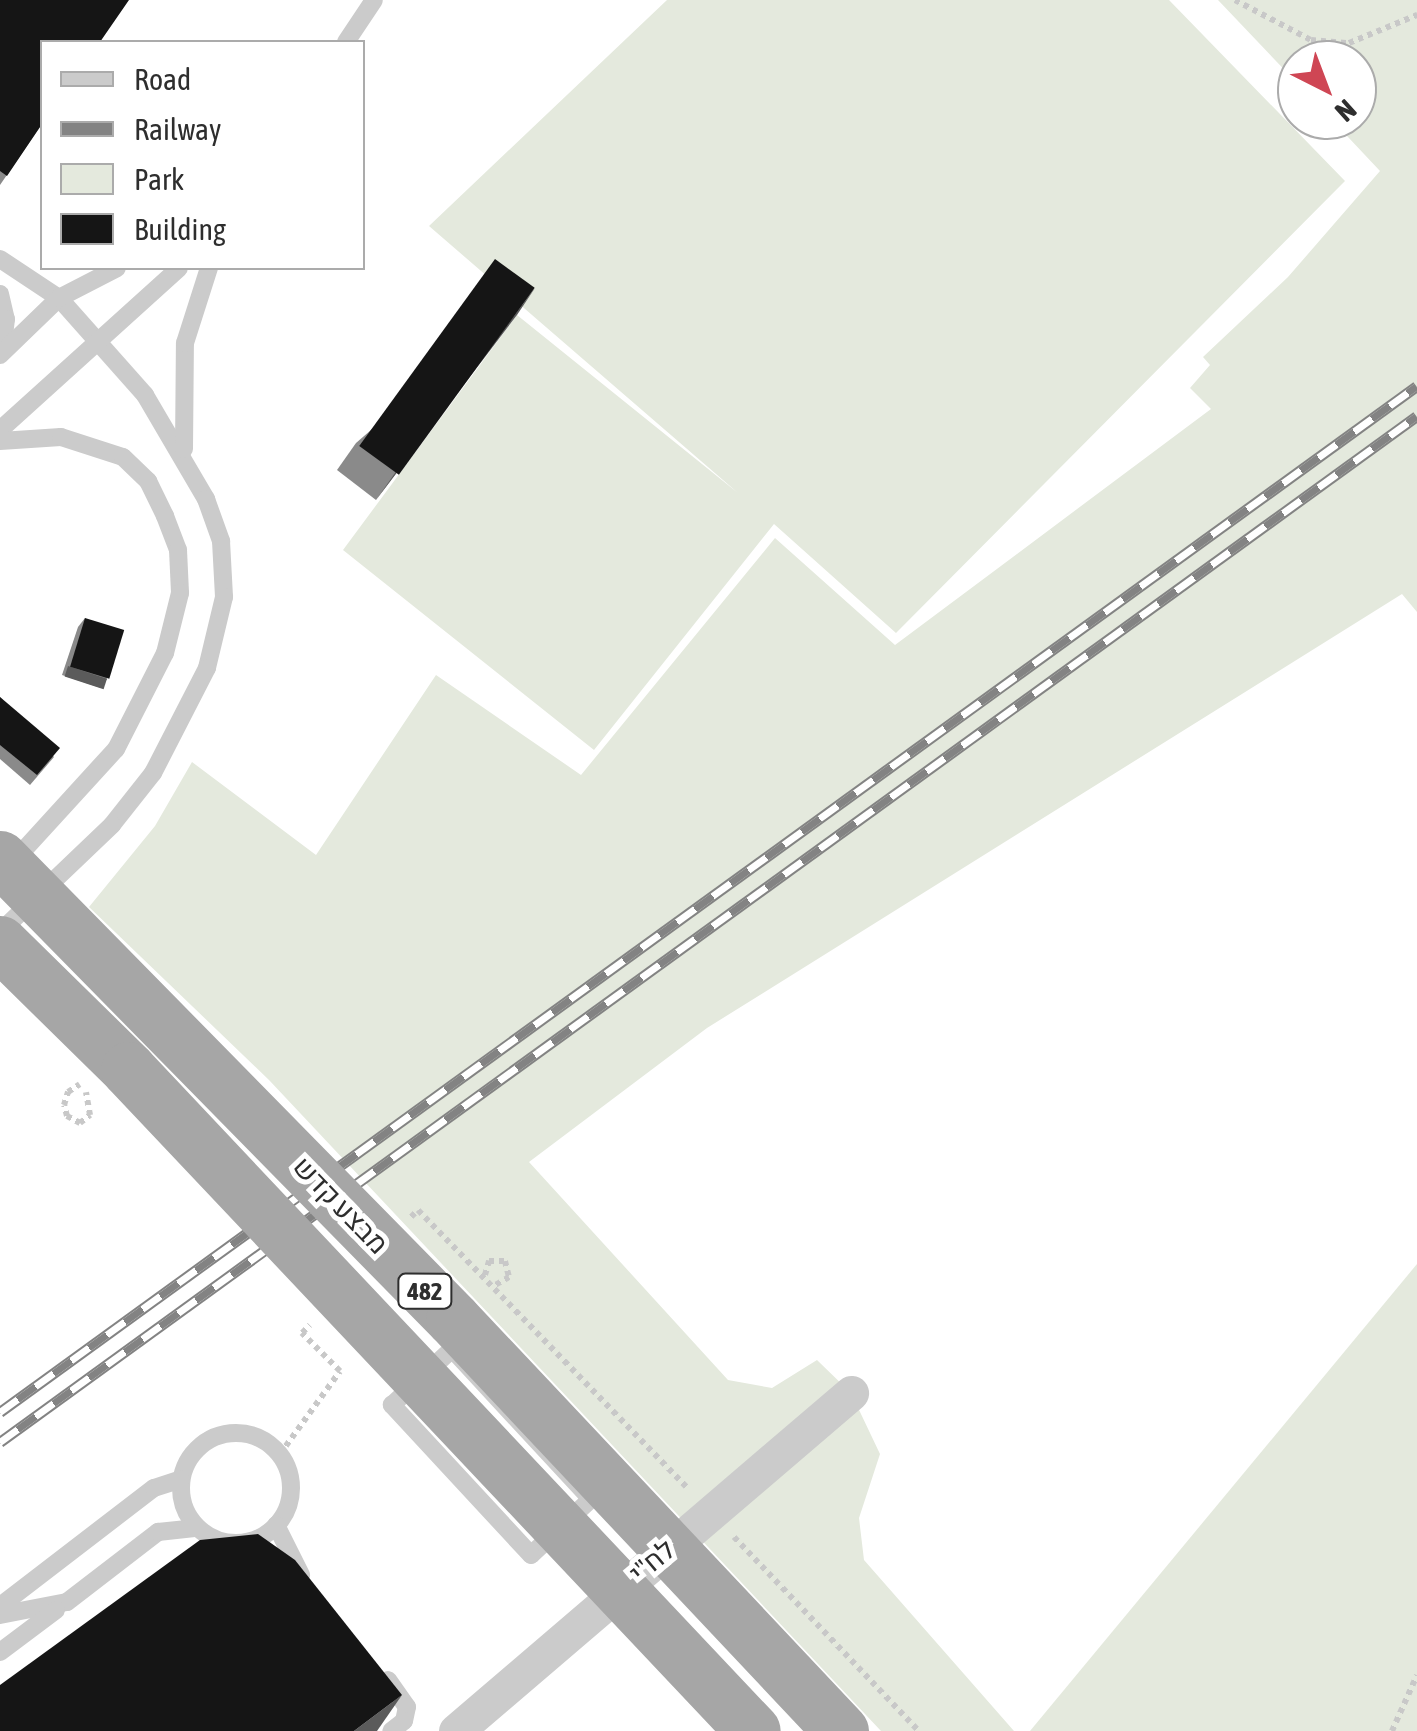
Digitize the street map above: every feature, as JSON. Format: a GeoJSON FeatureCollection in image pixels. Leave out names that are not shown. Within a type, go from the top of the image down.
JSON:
{"type":"FeatureCollection","features":[{"type":"Feature","properties":{"kind":"main road","name":"מבצע קדש"},"geometry":{"type":"LineString","coordinates":[[0,858],[453,1319],[841,1731]]}},
{"type":"Feature","properties":{"kind":"main road","name":"482"},"geometry":{"type":"LineString","coordinates":[[0,943],[128,1069],[753,1731]]}},
{"type":"Feature","properties":{"kind":"street","name":"לח\"י"},"geometry":{"type":"LineString","coordinates":[[456,1731],[851,1393]]}},
{"type":"Feature","properties":{"kind":"lane"},"geometry":{"type":"LineString","coordinates":[[347,40],[374,0]]}},
{"type":"Feature","properties":{"kind":"lane"},"geometry":{"type":"LineString","coordinates":[[0,258],[60,298],[146,396],[184,454],[221,541],[224,597],[207,668],[181,725],[112,825],[0,932]]}},
{"type":"Feature","properties":{"kind":"lane"},"geometry":{"type":"LineString","coordinates":[[1,354],[60,298],[113,270]]}},
{"type":"Feature","properties":{"kind":"lane"},"geometry":{"type":"LineString","coordinates":[[0,430],[96,339],[178,270]]}},
{"type":"Feature","properties":{"kind":"lane"},"geometry":{"type":"LineString","coordinates":[[184,454],[179,398],[185,342],[208,270]]}},
{"type":"Feature","properties":{"kind":"lane"},"geometry":{"type":"LineString","coordinates":[[0,294],[6,319],[1,354]]}},
{"type":"Feature","properties":{"kind":"lane"},"geometry":{"type":"LineString","coordinates":[[0,441],[61,436],[122,457],[148,481],[165,516],[178,550],[180,593],[165,654],[116,749],[79,796],[0,874]]}},
{"type":"Feature","properties":{"kind":"lane"},"geometry":{"type":"LineString","coordinates":[[452,1349],[591,1499],[570,1518],[531,1555],[392,1404],[452,1349]]}},
{"type":"Feature","properties":{"kind":"lane"},"geometry":{"type":"LineString","coordinates":[[231,1432],[266,1442],[280,1454],[291,1482],[276,1525],[246,1542],[212,1538],[197,1528],[181,1498],[181,1479],[198,1447],[231,1432]]}},
{"type":"Feature","properties":{"kind":"lane"},"geometry":{"type":"LineString","coordinates":[[0,1606],[154,1488],[181,1479]]}},
{"type":"Feature","properties":{"kind":"lane"},"geometry":{"type":"LineString","coordinates":[[570,1518],[628,1581]]}},
{"type":"Feature","properties":{"kind":"lane"},"geometry":{"type":"LineString","coordinates":[[276,1525],[294,1567],[319,1596]]}},
{"type":"Feature","properties":{"kind":"lane"},"geometry":{"type":"LineString","coordinates":[[0,1652],[158,1532],[197,1528]]}},
{"type":"Feature","properties":{"kind":"lane"},"geometry":{"type":"LineString","coordinates":[[0,1615],[67,1602]]}},
{"type":"Feature","properties":{"kind":"lane"},"geometry":{"type":"LineString","coordinates":[[379,1670],[408,1708],[404,1722],[391,1731]]}},
{"type":"Feature","properties":{"kind":"path"},"geometry":{"type":"LineString","coordinates":[[1235,0],[1311,40],[1348,43],[1417,15]]}},
{"type":"Feature","properties":{"kind":"path"},"geometry":{"type":"LineString","coordinates":[[280,1454],[340,1371],[302,1333]]}},
{"type":"Feature","properties":{"kind":"path"},"geometry":{"type":"LineString","coordinates":[[710,1512],[920,1731]]}},
{"type":"Feature","properties":{"kind":"path"},"geometry":{"type":"LineString","coordinates":[[1392,1731],[1417,1676]]}},
{"type":"Feature","properties":{"kind":"green space"},"geometry":{"type":"Polygon","coordinates":[[[667,0],[1169,0],[1277,111],[1277,140],[1305,140],[1345,181],[896,633],[774,524],[594,750],[343,550],[517,315],[738,493],[429,226],[667,0]]]}},
{"type":"Feature","properties":{"kind":"green space"},"geometry":{"type":"Polygon","coordinates":[[[1218,0],[1417,0],[1417,612],[1402,594],[707,1028],[529,1162],[728,1380],[772,1388],[817,1360],[851,1393],[880,1454],[859,1518],[864,1560],[1014,1731],[881,1731],[269,1080],[89,907],[155,826],[192,762],[316,855],[436,675],[581,775],[775,538],[895,645],[1211,409],[1190,388],[1210,365],[1203,357],[1288,277],[1380,171],[1351,140],[1377,140],[1377,40],[1277,40],[1277,62],[1218,0]]]}},
{"type":"Feature","properties":{"kind":"green space"},"geometry":{"type":"Polygon","coordinates":[[[1417,1264],[1417,1731],[1030,1731],[1417,1264]]]}},
{"type":"Feature","properties":{"kind":"building"},"geometry":{"type":"Polygon","coordinates":[[[0,0],[129,0],[101,40],[40,40],[40,127],[7,176],[0,171],[0,0]]]}},
{"type":"Feature","properties":{"kind":"building"},"geometry":{"type":"Polygon","coordinates":[[[495,259],[535,288],[399,475],[359,446],[495,259]]]}},
{"type":"Feature","properties":{"kind":"building"},"geometry":{"type":"Polygon","coordinates":[[[85,618],[124,630],[109,679],[70,667],[85,618]]]}},
{"type":"Feature","properties":{"kind":"building"},"geometry":{"type":"Polygon","coordinates":[[[0,697],[60,748],[37,775],[0,745],[0,697]]]}},
{"type":"Feature","properties":{"kind":"building"},"geometry":{"type":"Polygon","coordinates":[[[258,1534],[295,1560],[402,1695],[354,1731],[0,1731],[0,1685],[200,1540],[258,1534]]]}},
{"type":"Feature","properties":{"kind":"railway"},"geometry":{"type":"LineString","coordinates":[[0,1412],[1417,386]]}},
{"type":"Feature","properties":{"kind":"railway"},"geometry":{"type":"LineString","coordinates":[[0,1442],[1417,416]]}}]}
